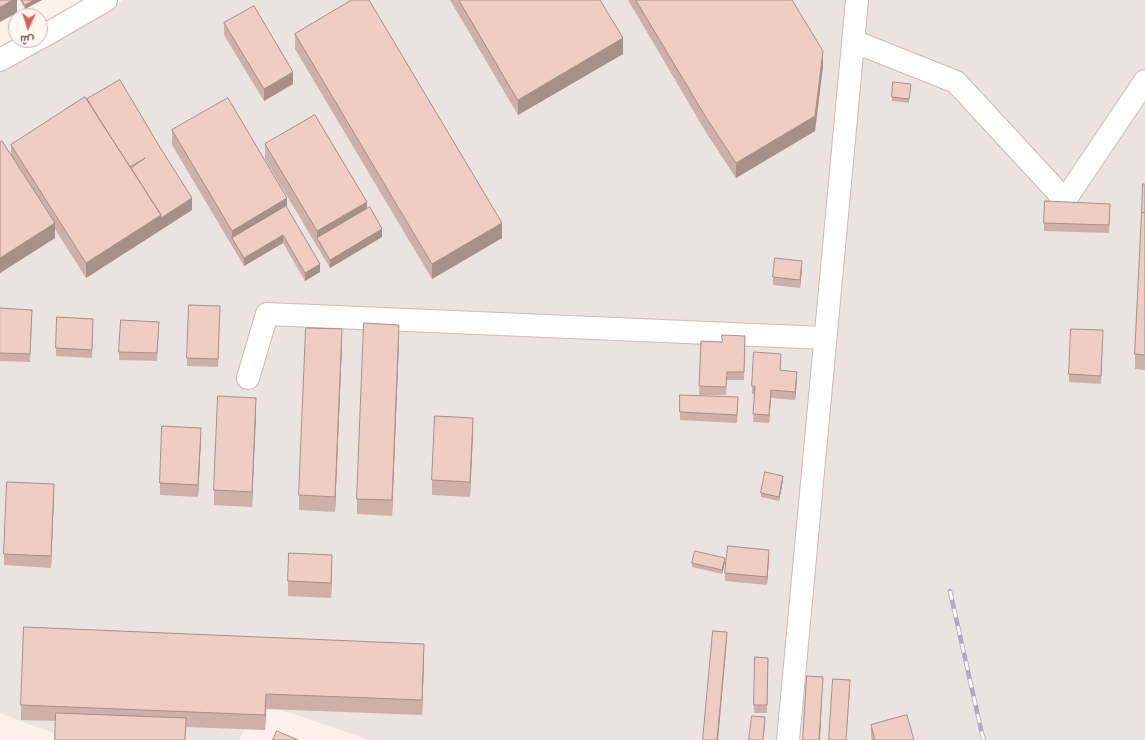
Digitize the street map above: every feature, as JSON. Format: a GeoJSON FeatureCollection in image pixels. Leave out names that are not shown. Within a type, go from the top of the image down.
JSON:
{"type":"FeatureCollection","features":[{"type":"Feature","properties":{"kind":"street"},"geometry":{"type":"LineString","coordinates":[[48,33],[106,0]]}},
{"type":"Feature","properties":{"kind":"street"},"geometry":{"type":"LineString","coordinates":[[788,740],[857,0]]}},
{"type":"Feature","properties":{"kind":"street"},"geometry":{"type":"LineString","coordinates":[[853,41],[956,82],[1065,200],[1145,81]]}},
{"type":"Feature","properties":{"kind":"street"},"geometry":{"type":"LineString","coordinates":[[0,60],[22,48]]}},
{"type":"Feature","properties":{"kind":"street"},"geometry":{"type":"LineString","coordinates":[[248,378],[267,314],[825,338]]}},
{"type":"Feature","properties":{"kind":"shaded area"},"geometry":{"type":"Polygon","coordinates":[[[123,0],[1145,0],[1145,740],[370,740],[258,702],[239,740],[72,740],[0,713],[0,72],[41,48],[48,48],[48,44],[123,0]]]}},
{"type":"Feature","properties":{"kind":"building"},"geometry":{"type":"Polygon","coordinates":[[[0,0],[13,0],[0,7],[0,0]]]}},
{"type":"Feature","properties":{"kind":"building"},"geometry":{"type":"Polygon","coordinates":[[[22,0],[34,0],[25,5],[22,0]]]}},
{"type":"Feature","properties":{"kind":"building"},"geometry":{"type":"Polygon","coordinates":[[[352,0],[369,0],[502,223],[432,264],[295,34],[352,0]]]}},
{"type":"Feature","properties":{"kind":"building"},"geometry":{"type":"Polygon","coordinates":[[[459,0],[600,0],[623,38],[518,100],[459,0]]]}},
{"type":"Feature","properties":{"kind":"building"},"geometry":{"type":"Polygon","coordinates":[[[636,0],[792,0],[823,51],[815,116],[736,163],[707,119],[636,0]]]}},
{"type":"Feature","properties":{"kind":"building"},"geometry":{"type":"Polygon","coordinates":[[[254,6],[293,72],[264,89],[224,23],[254,6]]]}},
{"type":"Feature","properties":{"kind":"building"},"geometry":{"type":"Polygon","coordinates":[[[120,80],[192,198],[161,218],[161,215],[131,168],[145,158],[130,167],[87,99],[120,80]]]}},
{"type":"Feature","properties":{"kind":"building"},"geometry":{"type":"Polygon","coordinates":[[[893,82],[911,84],[909,99],[892,97],[893,82]]]}},
{"type":"Feature","properties":{"kind":"building"},"geometry":{"type":"Polygon","coordinates":[[[85,97],[161,215],[86,263],[11,145],[85,97]]]}},
{"type":"Feature","properties":{"kind":"building"},"geometry":{"type":"Polygon","coordinates":[[[228,98],[287,198],[232,231],[172,130],[228,98]]]}},
{"type":"Feature","properties":{"kind":"building"},"geometry":{"type":"Polygon","coordinates":[[[315,115],[367,202],[317,231],[265,144],[315,115]]]}},
{"type":"Feature","properties":{"kind":"building"},"geometry":{"type":"Polygon","coordinates":[[[2,141],[55,223],[0,258],[0,142],[2,141]]]}},
{"type":"Feature","properties":{"kind":"building"},"geometry":{"type":"Polygon","coordinates":[[[1143,184],[1145,184],[1145,213],[1142,212],[1143,184]]]}},
{"type":"Feature","properties":{"kind":"building"},"geometry":{"type":"Polygon","coordinates":[[[1045,201],[1110,204],[1109,225],[1044,223],[1045,201]]]}},
{"type":"Feature","properties":{"kind":"building"},"geometry":{"type":"Polygon","coordinates":[[[286,206],[320,264],[305,273],[283,235],[244,258],[232,238],[286,206]]]}},
{"type":"Feature","properties":{"kind":"building"},"geometry":{"type":"Polygon","coordinates":[[[370,207],[382,229],[330,260],[317,238],[370,207]]]}},
{"type":"Feature","properties":{"kind":"building"},"geometry":{"type":"Polygon","coordinates":[[[1142,212],[1145,213],[1145,355],[1135,354],[1142,212]]]}},
{"type":"Feature","properties":{"kind":"building"},"geometry":{"type":"Polygon","coordinates":[[[775,258],[802,261],[800,280],[773,277],[775,258]]]}},
{"type":"Feature","properties":{"kind":"building"},"geometry":{"type":"Polygon","coordinates":[[[189,305],[220,306],[218,359],[187,358],[189,305]]]}},
{"type":"Feature","properties":{"kind":"building"},"geometry":{"type":"Polygon","coordinates":[[[0,308],[32,310],[30,354],[0,353],[0,308]]]}},
{"type":"Feature","properties":{"kind":"building"},"geometry":{"type":"Polygon","coordinates":[[[57,317],[93,319],[92,350],[56,348],[57,317]]]}},
{"type":"Feature","properties":{"kind":"building"},"geometry":{"type":"Polygon","coordinates":[[[121,320],[159,322],[157,353],[119,352],[121,320]]]}},
{"type":"Feature","properties":{"kind":"building"},"geometry":{"type":"Polygon","coordinates":[[[364,323],[399,325],[392,500],[357,499],[364,323]]]}},
{"type":"Feature","properties":{"kind":"building"},"geometry":{"type":"Polygon","coordinates":[[[306,328],[342,329],[335,497],[299,495],[306,328]]]}},
{"type":"Feature","properties":{"kind":"building"},"geometry":{"type":"Polygon","coordinates":[[[1071,329],[1103,330],[1101,376],[1069,374],[1071,329]]]}},
{"type":"Feature","properties":{"kind":"building"},"geometry":{"type":"Polygon","coordinates":[[[722,335],[745,336],[744,372],[727,372],[726,387],[699,386],[701,341],[722,342],[722,335]]]}},
{"type":"Feature","properties":{"kind":"building"},"geometry":{"type":"Polygon","coordinates":[[[754,352],[781,354],[780,370],[797,372],[795,392],[771,390],[769,415],[753,414],[755,386],[752,386],[754,352]]]}},
{"type":"Feature","properties":{"kind":"building"},"geometry":{"type":"Polygon","coordinates":[[[680,395],[738,397],[737,415],[680,412],[680,395]]]}},
{"type":"Feature","properties":{"kind":"building"},"geometry":{"type":"Polygon","coordinates":[[[218,396],[256,398],[252,492],[214,490],[218,396]]]}},
{"type":"Feature","properties":{"kind":"building"},"geometry":{"type":"Polygon","coordinates":[[[435,416],[473,418],[470,482],[432,480],[435,416]]]}},
{"type":"Feature","properties":{"kind":"building"},"geometry":{"type":"Polygon","coordinates":[[[162,426],[201,428],[198,485],[160,483],[162,426]]]}},
{"type":"Feature","properties":{"kind":"building"},"geometry":{"type":"Polygon","coordinates":[[[765,472],[783,476],[779,497],[761,493],[765,472]]]}},
{"type":"Feature","properties":{"kind":"building"},"geometry":{"type":"Polygon","coordinates":[[[7,482],[54,484],[51,556],[4,554],[7,482]]]}},
{"type":"Feature","properties":{"kind":"building"},"geometry":{"type":"Polygon","coordinates":[[[728,546],[769,550],[767,577],[725,573],[728,546]]]}},
{"type":"Feature","properties":{"kind":"building"},"geometry":{"type":"Polygon","coordinates":[[[695,551],[725,558],[722,570],[692,563],[695,551]]]}},
{"type":"Feature","properties":{"kind":"building"},"geometry":{"type":"Polygon","coordinates":[[[289,553],[332,555],[331,583],[288,581],[289,553]]]}},
{"type":"Feature","properties":{"kind":"building"},"geometry":{"type":"Polygon","coordinates":[[[24,627],[424,644],[422,700],[266,694],[265,715],[21,705],[24,627]]]}},
{"type":"Feature","properties":{"kind":"building"},"geometry":{"type":"Polygon","coordinates":[[[713,631],[727,632],[717,740],[703,740],[713,631]]]}},
{"type":"Feature","properties":{"kind":"building"},"geometry":{"type":"Polygon","coordinates":[[[755,657],[768,658],[767,705],[754,705],[755,657]]]}},
{"type":"Feature","properties":{"kind":"building"},"geometry":{"type":"Polygon","coordinates":[[[807,676],[823,677],[819,740],[803,740],[807,676]]]}},
{"type":"Feature","properties":{"kind":"building"},"geometry":{"type":"Polygon","coordinates":[[[833,679],[850,680],[846,740],[829,740],[833,679]]]}},
{"type":"Feature","properties":{"kind":"building"},"geometry":{"type":"Polygon","coordinates":[[[56,713],[186,718],[185,740],[55,740],[56,713]]]}},
{"type":"Feature","properties":{"kind":"building"},"geometry":{"type":"Polygon","coordinates":[[[907,715],[914,740],[875,740],[871,725],[907,715]]]}},
{"type":"Feature","properties":{"kind":"building"},"geometry":{"type":"Polygon","coordinates":[[[752,716],[765,717],[763,740],[749,740],[752,716]]]}},
{"type":"Feature","properties":{"kind":"building"},"geometry":{"type":"Polygon","coordinates":[[[277,731],[298,740],[273,740],[277,731]]]}},
{"type":"Feature","properties":{"kind":"railway"},"geometry":{"type":"LineString","coordinates":[[950,591],[984,740]]}}]}
